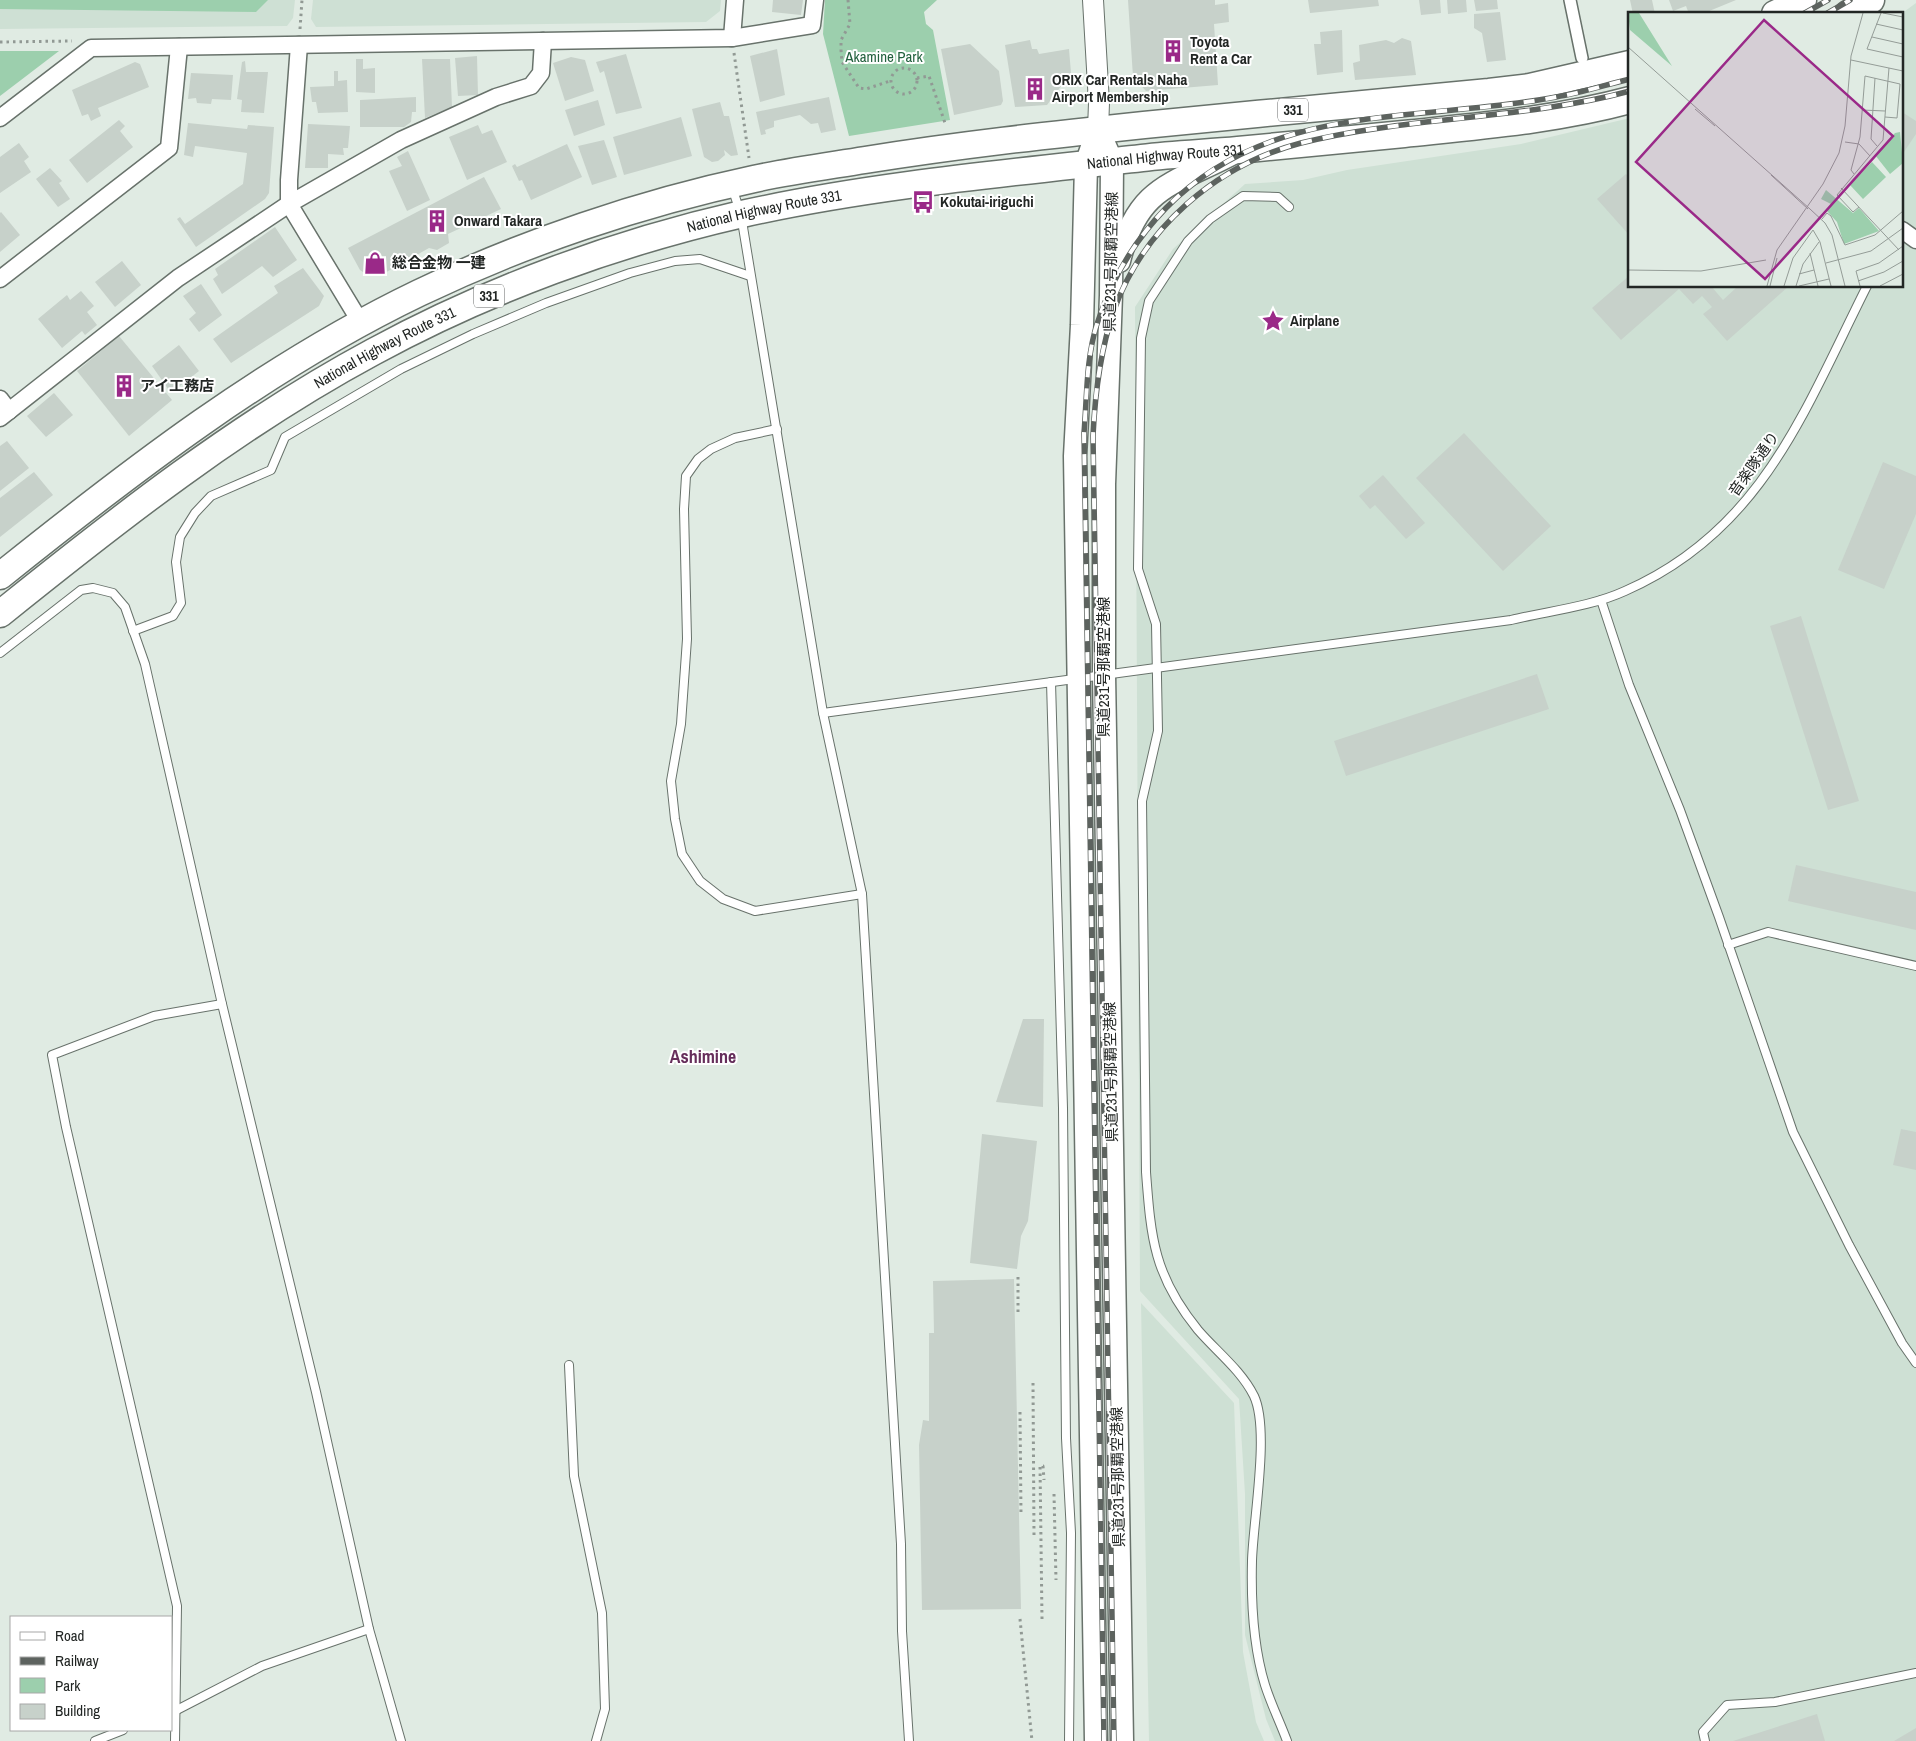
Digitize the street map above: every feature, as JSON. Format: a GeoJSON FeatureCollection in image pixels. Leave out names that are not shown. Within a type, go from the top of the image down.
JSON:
{"type":"FeatureCollection","features":[{"type":"Feature","properties":{"kind":"highway"},"geometry":{"type":"LineString","coordinates":[[1779,12],[1803,0]]}},
{"type":"Feature","properties":{"kind":"highway"},"geometry":{"type":"LineString","coordinates":[[1851,12],[1871,0]]}},
{"type":"Feature","properties":{"kind":"highway","name":"National Highway Route 331"},"geometry":{"type":"LineString","coordinates":[[0,576],[83,510],[219,411],[320,346],[361,323],[475,268],[544,240],[616,216],[731,184],[818,167],[930,150],[1098,130],[1488,92],[1530,86],[1628,64]]}},
{"type":"Feature","properties":{"kind":"highway","name":"National Highway Route 331"},"geometry":{"type":"LineString","coordinates":[[0,614],[88,544],[244,430],[374,351],[487,297],[637,242],[741,214],[822,199],[936,182],[1112,162],[1471,128],[1563,115],[1628,100]]}},
{"type":"Feature","properties":{"kind":"main road","name":"県道231号那覇空港線"},"geometry":{"type":"LineString","coordinates":[[1098,130],[1112,162],[1111,295],[1104,484],[1104,674],[1122,1741]]}},
{"type":"Feature","properties":{"kind":"main road","name":"県道231号那覇空港線"},"geometry":{"type":"LineString","coordinates":[[1096,1741],[1076,456],[1082,344],[1086,165],[1098,130]]}},
{"type":"Feature","properties":{"kind":"main road"},"geometry":{"type":"LineString","coordinates":[[1111,295],[1127,235],[1147,201],[1164,186],[1178,178],[1238,150]]}},
{"type":"Feature","properties":{"kind":"street"},"geometry":{"type":"LineString","coordinates":[[732,38],[735,0]]}},
{"type":"Feature","properties":{"kind":"street"},"geometry":{"type":"LineString","coordinates":[[0,118],[91,48],[732,38],[812,25],[815,0]]}},
{"type":"Feature","properties":{"kind":"street"},"geometry":{"type":"LineString","coordinates":[[1093,0],[1099,103],[1098,130]]}},
{"type":"Feature","properties":{"kind":"street"},"geometry":{"type":"LineString","coordinates":[[1570,0],[1582,58]]}},
{"type":"Feature","properties":{"kind":"street"},"geometry":{"type":"LineString","coordinates":[[3,409],[178,278],[289,204],[400,140],[496,97],[531,86],[540,73],[543,41]]}},
{"type":"Feature","properties":{"kind":"street"},"geometry":{"type":"LineString","coordinates":[[300,45],[289,180],[289,204],[361,323]]}},
{"type":"Feature","properties":{"kind":"street"},"geometry":{"type":"LineString","coordinates":[[0,280],[169,148],[179,47]]}},
{"type":"Feature","properties":{"kind":"street"},"geometry":{"type":"LineString","coordinates":[[1904,231],[1916,240]]}},
{"type":"Feature","properties":{"kind":"lane"},"geometry":{"type":"LineString","coordinates":[[731,184],[741,214],[823,713],[862,894],[901,1544],[902,1630],[909,1741]]}},
{"type":"Feature","properties":{"kind":"lane"},"geometry":{"type":"LineString","coordinates":[[1287,1741],[1265,1684],[1253,1622],[1252,1561],[1261,1428],[1254,1397],[1236,1371],[1198,1330],[1175,1298],[1159,1267],[1150,1227],[1146,1172],[1142,801],[1158,731],[1157,667],[1156,624],[1138,569],[1141,338],[1149,301],[1188,241],[1210,219],[1243,196],[1278,197],[1289,208]]}},
{"type":"Feature","properties":{"kind":"lane"},"geometry":{"type":"LineString","coordinates":[[133,631],[173,616],[181,603],[176,562],[180,537],[195,513],[211,496],[271,470],[285,437],[401,369],[473,334],[546,304],[630,273],[675,262],[700,260],[750,276]]}},
{"type":"Feature","properties":{"kind":"lane","name":"音楽隊通り"},"geometry":{"type":"LineString","coordinates":[[823,713],[1511,620],[1601,600],[1624,592],[1694,553],[1730,520],[1758,488],[1783,451],[1866,288]]}},
{"type":"Feature","properties":{"kind":"lane"},"geometry":{"type":"LineString","coordinates":[[777,429],[735,438],[710,449],[698,459],[686,476],[684,509],[687,639],[681,724],[671,781],[675,819],[682,854],[700,881],[723,899],[755,910],[862,894]]}},
{"type":"Feature","properties":{"kind":"lane"},"geometry":{"type":"LineString","coordinates":[[0,653],[81,590],[93,588],[112,593],[125,607],[145,664],[222,1004],[316,1392],[369,1629],[401,1741]]}},
{"type":"Feature","properties":{"kind":"lane"},"geometry":{"type":"LineString","coordinates":[[1601,600],[1629,685],[1680,810],[1793,1132],[1853,1253],[1902,1343],[1916,1363]]}},
{"type":"Feature","properties":{"kind":"lane"},"geometry":{"type":"LineString","coordinates":[[1052,682],[1063,1108],[1066,1438],[1070,1533],[1069,1741]]}},
{"type":"Feature","properties":{"kind":"lane"},"geometry":{"type":"LineString","coordinates":[[1728,944],[1768,932],[1916,966]]}},
{"type":"Feature","properties":{"kind":"lane"},"geometry":{"type":"LineString","coordinates":[[175,1741],[173,1713],[177,1606],[78,1180],[52,1054],[154,1016],[222,1004]]}},
{"type":"Feature","properties":{"kind":"lane"},"geometry":{"type":"LineString","coordinates":[[569,1365],[574,1476],[602,1613],[605,1709],[596,1741]]}},
{"type":"Feature","properties":{"kind":"lane"},"geometry":{"type":"LineString","coordinates":[[173,1713],[262,1666],[369,1629]]}},
{"type":"Feature","properties":{"kind":"lane"},"geometry":{"type":"LineString","coordinates":[[1705,1741],[1703,1732],[1727,1705],[1775,1702],[1916,1673]]}},
{"type":"Feature","properties":{"kind":"lane"},"geometry":{"type":"LineString","coordinates":[[95,1741],[120,1731]]}},
{"type":"Feature","properties":{"kind":"path"},"geometry":{"type":"LineString","coordinates":[[300,45],[302,0]]}},
{"type":"Feature","properties":{"kind":"path"},"geometry":{"type":"LineString","coordinates":[[848,0],[850,24],[842,40],[842,62],[859,88],[866,89],[890,81],[896,70],[904,68],[912,71],[917,78]]}},
{"type":"Feature","properties":{"kind":"path"},"geometry":{"type":"LineString","coordinates":[[732,38],[749,159]]}},
{"type":"Feature","properties":{"kind":"path"},"geometry":{"type":"LineString","coordinates":[[0,42],[77,41],[91,48]]}},
{"type":"Feature","properties":{"kind":"path"},"geometry":{"type":"LineString","coordinates":[[917,78],[929,76],[946,126]]}},
{"type":"Feature","properties":{"kind":"path"},"geometry":{"type":"LineString","coordinates":[[890,81],[894,90],[905,94],[913,90],[917,78]]}},
{"type":"Feature","properties":{"kind":"path"},"geometry":{"type":"LineString","coordinates":[[1018,1277],[1018,1314]]}},
{"type":"Feature","properties":{"kind":"path"},"geometry":{"type":"LineString","coordinates":[[1032,1382],[1034,1535]]}},
{"type":"Feature","properties":{"kind":"path"},"geometry":{"type":"LineString","coordinates":[[1020,1412],[1021,1515]]}},
{"type":"Feature","properties":{"kind":"path"},"geometry":{"type":"LineString","coordinates":[[1042,1619],[1040,1466],[1043,1466],[1044,1480]]}},
{"type":"Feature","properties":{"kind":"path"},"geometry":{"type":"LineString","coordinates":[[1020,1619],[1032,1741]]}},
{"type":"Feature","properties":{"kind":"shaded area"},"geometry":{"type":"Polygon","coordinates":[[[0,0],[295,0],[293,18],[287,26],[0,29],[0,0]]]}},
{"type":"Feature","properties":{"kind":"shaded area"},"geometry":{"type":"Polygon","coordinates":[[[313,0],[721,0],[720,11],[706,22],[316,27],[311,19],[313,0]]]}},
{"type":"Feature","properties":{"kind":"shaded area"},"geometry":{"type":"Polygon","coordinates":[[[1916,3],[1916,1741],[1275,1741],[1266,1719],[1245,1635],[1245,1494],[1239,1399],[1140,1291],[1135,307],[1173,249],[1245,184],[1303,180],[1347,170],[1521,144],[1628,118],[1628,288],[1904,288],[1904,12],[1916,3]]]}},
{"type":"Feature","properties":{"kind":"shaded area"},"geometry":{"type":"Polygon","coordinates":[[[1141,1303],[1234,1403],[1243,1652],[1256,1722],[1264,1741],[1149,1741],[1141,1303]]]}},
{"type":"Feature","properties":{"kind":"green space"},"geometry":{"type":"Polygon","coordinates":[[[0,0],[268,0],[256,12],[0,9],[0,0]]]}},
{"type":"Feature","properties":{"kind":"green space","name":"Akamine Park"},"geometry":{"type":"Polygon","coordinates":[[[825,0],[937,0],[924,12],[926,24],[933,30],[950,120],[849,136],[823,34],[825,0]]]}},
{"type":"Feature","properties":{"kind":"green space"},"geometry":{"type":"Polygon","coordinates":[[[0,51],[59,51],[0,96],[0,51]]]}},
{"type":"Feature","properties":{"kind":"building"},"geometry":{"type":"Polygon","coordinates":[[[773,0],[803,0],[801,15],[772,12],[773,0]]]}},
{"type":"Feature","properties":{"kind":"building","name":"Toyota Rent a Car"},"geometry":{"type":"Polygon","coordinates":[[[1128,0],[1215,0],[1215,5],[1228,3],[1229,22],[1214,24],[1218,85],[1146,91],[1133,77],[1128,0]]]}},
{"type":"Feature","properties":{"kind":"building"},"geometry":{"type":"Polygon","coordinates":[[[1308,0],[1378,0],[1379,6],[1310,13],[1308,0]]]}},
{"type":"Feature","properties":{"kind":"building"},"geometry":{"type":"Polygon","coordinates":[[[1419,0],[1440,0],[1441,13],[1421,15],[1419,0]]]}},
{"type":"Feature","properties":{"kind":"building"},"geometry":{"type":"Polygon","coordinates":[[[1447,0],[1466,0],[1467,12],[1448,14],[1447,0]]]}},
{"type":"Feature","properties":{"kind":"building"},"geometry":{"type":"Polygon","coordinates":[[[1474,0],[1497,0],[1498,9],[1476,11],[1474,0]]]}},
{"type":"Feature","properties":{"kind":"building"},"geometry":{"type":"Polygon","coordinates":[[[1630,0],[1652,0],[1655,12],[1633,12],[1630,0]]]}},
{"type":"Feature","properties":{"kind":"building"},"geometry":{"type":"Polygon","coordinates":[[[1669,0],[1736,0],[1707,12],[1688,12],[1686,6],[1673,11],[1669,0]]]}},
{"type":"Feature","properties":{"kind":"building"},"geometry":{"type":"Polygon","coordinates":[[[1500,12],[1506,60],[1487,62],[1482,33],[1474,28],[1474,14],[1500,12]]]}},
{"type":"Feature","properties":{"kind":"building"},"geometry":{"type":"Polygon","coordinates":[[[1342,30],[1343,72],[1317,75],[1314,44],[1321,44],[1320,32],[1342,30]]]}},
{"type":"Feature","properties":{"kind":"building"},"geometry":{"type":"Polygon","coordinates":[[[1402,38],[1411,41],[1416,75],[1355,80],[1353,63],[1360,61],[1359,45],[1386,40],[1394,43],[1402,38]]]}},
{"type":"Feature","properties":{"kind":"building","name":"ORIX Car Rentals Naha Airport Membership"},"geometry":{"type":"Polygon","coordinates":[[[1030,40],[1032,49],[1037,49],[1039,54],[1069,49],[1071,73],[1047,105],[1015,107],[1005,45],[1030,40]]]}},
{"type":"Feature","properties":{"kind":"building"},"geometry":{"type":"Polygon","coordinates":[[[970,44],[999,71],[1003,101],[1001,105],[954,115],[941,49],[970,44]]]}},
{"type":"Feature","properties":{"kind":"building"},"geometry":{"type":"Polygon","coordinates":[[[777,49],[785,95],[760,102],[750,56],[777,49]]]}},
{"type":"Feature","properties":{"kind":"building"},"geometry":{"type":"Polygon","coordinates":[[[626,54],[642,108],[616,114],[604,71],[600,73],[596,62],[626,54]]]}},
{"type":"Feature","properties":{"kind":"building"},"geometry":{"type":"Polygon","coordinates":[[[477,56],[478,95],[458,96],[455,58],[477,56]]]}},
{"type":"Feature","properties":{"kind":"building"},"geometry":{"type":"Polygon","coordinates":[[[571,57],[585,60],[594,91],[565,101],[553,63],[571,57]]]}},
{"type":"Feature","properties":{"kind":"building"},"geometry":{"type":"Polygon","coordinates":[[[356,59],[363,59],[363,69],[375,68],[375,93],[356,92],[356,59]]]}},
{"type":"Feature","properties":{"kind":"building"},"geometry":{"type":"Polygon","coordinates":[[[422,59],[450,59],[452,107],[425,118],[422,59]]]}},
{"type":"Feature","properties":{"kind":"building"},"geometry":{"type":"Polygon","coordinates":[[[245,61],[246,72],[268,72],[264,113],[241,112],[242,100],[237,99],[242,62],[245,61]]]}},
{"type":"Feature","properties":{"kind":"building"},"geometry":{"type":"Polygon","coordinates":[[[135,62],[140,64],[149,87],[98,108],[101,116],[91,121],[88,114],[82,116],[72,90],[135,62]]]}},
{"type":"Feature","properties":{"kind":"building"},"geometry":{"type":"Polygon","coordinates":[[[334,71],[338,71],[338,81],[347,80],[348,112],[318,113],[316,102],[312,102],[310,87],[334,86],[334,71]]]}},
{"type":"Feature","properties":{"kind":"building"},"geometry":{"type":"Polygon","coordinates":[[[191,73],[233,75],[231,100],[212,99],[211,104],[197,103],[196,98],[188,99],[191,73]]]}},
{"type":"Feature","properties":{"kind":"building"},"geometry":{"type":"Polygon","coordinates":[[[416,97],[416,112],[412,112],[411,122],[404,127],[360,127],[360,100],[416,97]]]}},
{"type":"Feature","properties":{"kind":"building"},"geometry":{"type":"Polygon","coordinates":[[[829,97],[836,130],[821,133],[818,123],[811,124],[800,115],[774,121],[774,127],[765,130],[766,134],[761,135],[756,112],[829,97]]]}},
{"type":"Feature","properties":{"kind":"building"},"geometry":{"type":"Polygon","coordinates":[[[598,100],[605,125],[574,136],[565,110],[598,100]]]}},
{"type":"Feature","properties":{"kind":"building"},"geometry":{"type":"Polygon","coordinates":[[[720,102],[724,116],[729,116],[738,155],[731,156],[724,150],[725,155],[718,161],[712,162],[704,157],[692,109],[720,102]]]}},
{"type":"Feature","properties":{"kind":"building"},"geometry":{"type":"Polygon","coordinates":[[[1904,113],[1916,121],[1916,134],[1904,152],[1904,113]]]}},
{"type":"Feature","properties":{"kind":"building"},"geometry":{"type":"Polygon","coordinates":[[[681,117],[692,156],[624,175],[613,137],[681,117]]]}},
{"type":"Feature","properties":{"kind":"building"},"geometry":{"type":"Polygon","coordinates":[[[119,120],[125,126],[120,131],[133,147],[87,183],[69,160],[119,120]]]}},
{"type":"Feature","properties":{"kind":"building"},"geometry":{"type":"Polygon","coordinates":[[[188,123],[247,129],[248,125],[274,127],[269,193],[265,199],[196,247],[177,219],[180,217],[185,224],[243,184],[247,153],[195,146],[193,157],[184,155],[188,123]]]}},
{"type":"Feature","properties":{"kind":"building"},"geometry":{"type":"Polygon","coordinates":[[[308,124],[350,126],[348,148],[343,148],[344,155],[328,154],[328,168],[305,168],[308,124]]]}},
{"type":"Feature","properties":{"kind":"building"},"geometry":{"type":"Polygon","coordinates":[[[478,125],[482,134],[492,130],[507,162],[467,180],[449,137],[478,125]]]}},
{"type":"Feature","properties":{"kind":"building"},"geometry":{"type":"Polygon","coordinates":[[[604,140],[617,177],[592,185],[578,146],[604,140]]]}},
{"type":"Feature","properties":{"kind":"building"},"geometry":{"type":"Polygon","coordinates":[[[19,143],[29,157],[24,161],[31,172],[0,193],[0,157],[19,143]]]}},
{"type":"Feature","properties":{"kind":"building"},"geometry":{"type":"Polygon","coordinates":[[[567,144],[582,177],[531,200],[522,180],[519,181],[512,166],[515,164],[517,167],[567,144]]]}},
{"type":"Feature","properties":{"kind":"building"},"geometry":{"type":"Polygon","coordinates":[[[408,151],[430,200],[407,211],[389,171],[402,166],[397,157],[408,151]]]}},
{"type":"Feature","properties":{"kind":"building"},"geometry":{"type":"Polygon","coordinates":[[[50,168],[62,181],[59,183],[70,199],[58,207],[36,179],[50,168]]]}},
{"type":"Feature","properties":{"kind":"building"},"geometry":{"type":"Polygon","coordinates":[[[1626,174],[1628,176],[1628,234],[1597,199],[1626,174]]]}},
{"type":"Feature","properties":{"kind":"building","name":"Onward Takara"},"geometry":{"type":"Polygon","coordinates":[[[484,177],[501,209],[448,234],[449,243],[437,250],[429,248],[383,274],[369,276],[360,270],[348,248],[484,177]]]}},
{"type":"Feature","properties":{"kind":"building"},"geometry":{"type":"Polygon","coordinates":[[[0,213],[20,235],[0,252],[0,213]]]}},
{"type":"Feature","properties":{"kind":"building"},"geometry":{"type":"Polygon","coordinates":[[[275,227],[297,260],[273,277],[262,266],[222,294],[213,279],[218,275],[215,269],[275,227]]]}},
{"type":"Feature","properties":{"kind":"building"},"geometry":{"type":"Polygon","coordinates":[[[122,261],[141,285],[115,307],[95,282],[122,261]]]}},
{"type":"Feature","properties":{"kind":"building"},"geometry":{"type":"Polygon","coordinates":[[[303,268],[324,296],[319,306],[231,363],[213,339],[278,293],[274,286],[303,268]]]}},
{"type":"Feature","properties":{"kind":"building"},"geometry":{"type":"Polygon","coordinates":[[[1628,277],[1628,288],[1713,288],[1723,300],[1736,288],[1787,288],[1727,341],[1703,314],[1712,307],[1702,296],[1693,304],[1679,289],[1621,340],[1592,308],[1628,277]]]}},
{"type":"Feature","properties":{"kind":"building"},"geometry":{"type":"Polygon","coordinates":[[[201,284],[222,315],[199,332],[189,319],[196,313],[183,296],[201,284]]]}},
{"type":"Feature","properties":{"kind":"building"},"geometry":{"type":"Polygon","coordinates":[[[81,291],[94,306],[87,312],[97,325],[85,335],[82,331],[62,348],[38,319],[67,295],[70,300],[81,291]]]}},
{"type":"Feature","properties":{"kind":"building","name":"アイ工務店"},"geometry":{"type":"Polygon","coordinates":[[[119,336],[172,400],[129,436],[77,371],[119,336]]]}},
{"type":"Feature","properties":{"kind":"building"},"geometry":{"type":"Polygon","coordinates":[[[179,345],[199,371],[171,393],[152,366],[179,345]]]}},
{"type":"Feature","properties":{"kind":"building"},"geometry":{"type":"Polygon","coordinates":[[[54,393],[73,415],[46,437],[27,416],[54,393]]]}},
{"type":"Feature","properties":{"kind":"building"},"geometry":{"type":"Polygon","coordinates":[[[1464,433],[1551,526],[1503,571],[1416,478],[1464,433]]]}},
{"type":"Feature","properties":{"kind":"building"},"geometry":{"type":"Polygon","coordinates":[[[7,441],[29,468],[0,491],[0,446],[7,441]]]}},
{"type":"Feature","properties":{"kind":"building"},"geometry":{"type":"Polygon","coordinates":[[[1883,462],[1916,476],[1916,514],[1884,589],[1838,570],[1883,462]]]}},
{"type":"Feature","properties":{"kind":"building"},"geometry":{"type":"Polygon","coordinates":[[[34,472],[53,495],[0,537],[0,498],[34,472]]]}},
{"type":"Feature","properties":{"kind":"building"},"geometry":{"type":"Polygon","coordinates":[[[1383,475],[1425,523],[1406,539],[1375,505],[1370,509],[1359,496],[1383,475]]]}},
{"type":"Feature","properties":{"kind":"building"},"geometry":{"type":"Polygon","coordinates":[[[1801,616],[1859,801],[1828,810],[1770,626],[1801,616]]]}},
{"type":"Feature","properties":{"kind":"building"},"geometry":{"type":"Polygon","coordinates":[[[1537,674],[1549,709],[1346,776],[1334,741],[1537,674]]]}},
{"type":"Feature","properties":{"kind":"building"},"geometry":{"type":"Polygon","coordinates":[[[1796,865],[1916,892],[1916,930],[1788,901],[1796,865]]]}},
{"type":"Feature","properties":{"kind":"building"},"geometry":{"type":"Polygon","coordinates":[[[1023,1019],[1044,1019],[1043,1107],[996,1102],[1023,1019]]]}},
{"type":"Feature","properties":{"kind":"building"},"geometry":{"type":"Polygon","coordinates":[[[1901,1129],[1916,1132],[1916,1170],[1893,1165],[1901,1129]]]}},
{"type":"Feature","properties":{"kind":"building"},"geometry":{"type":"Polygon","coordinates":[[[982,1134],[1037,1141],[1028,1221],[1021,1236],[1017,1269],[970,1263],[982,1134]]]}},
{"type":"Feature","properties":{"kind":"building"},"geometry":{"type":"Polygon","coordinates":[[[1014,1279],[1021,1609],[922,1610],[919,1445],[923,1420],[929,1421],[929,1333],[934,1333],[933,1281],[1014,1279]]]}},
{"type":"Feature","properties":{"kind":"building"},"geometry":{"type":"Polygon","coordinates":[[[1817,1714],[1825,1741],[1733,1741],[1817,1714]]]}},
{"type":"Feature","properties":{"kind":"building"},"geometry":{"type":"Polygon","coordinates":[[[1916,1728],[1916,1741],[1894,1741],[1916,1728]]]}},
{"type":"Feature","properties":{"kind":"railway"},"geometry":{"type":"LineString","coordinates":[[1807,12],[1828,0]]}},
{"type":"Feature","properties":{"kind":"railway"},"geometry":{"type":"LineString","coordinates":[[1829,12],[1850,0]]}},
{"type":"Feature","properties":{"kind":"railway"},"geometry":{"type":"LineString","coordinates":[[1104,1741],[1084,433],[1089,364],[1097,324],[1109,292],[1125,262],[1154,221],[1166,208],[1208,173],[1253,149],[1300,132],[1350,122],[1504,105],[1556,97],[1628,80]]}},
{"type":"Feature","properties":{"kind":"railway"},"geometry":{"type":"LineString","coordinates":[[1114,1741],[1093,436],[1099,373],[1109,325],[1127,280],[1144,252],[1164,226],[1187,204],[1213,184],[1241,167],[1270,153],[1301,143],[1342,134],[1424,122],[1548,108],[1628,91]]}},
{"type":"Feature","properties":{"kind":"place","name":"Toyota Rent a Car"},"geometry":{"type":"Point","coordinates":[1173,51]}},
{"type":"Feature","properties":{"kind":"place","name":"ORIX Car Rentals Naha Airport Membership"},"geometry":{"type":"Point","coordinates":[1035,89]}},
{"type":"Feature","properties":{"kind":"place","name":"Kokutai-iriguchi"},"geometry":{"type":"Point","coordinates":[923,202]}},
{"type":"Feature","properties":{"kind":"place","name":"Onward Takara"},"geometry":{"type":"Point","coordinates":[437,221]}},
{"type":"Feature","properties":{"kind":"place","name":"総合金物 一建"},"geometry":{"type":"Point","coordinates":[375,263]}},
{"type":"Feature","properties":{"kind":"place","name":"Airplane"},"geometry":{"type":"Point","coordinates":[1273,321]}},
{"type":"Feature","properties":{"kind":"place","name":"アイ工務店"},"geometry":{"type":"Point","coordinates":[124,386]}},
{"type":"Feature","properties":{"kind":"district","name":"Ashimine"},"geometry":{"type":"Point","coordinates":[703,1057]}}]}
